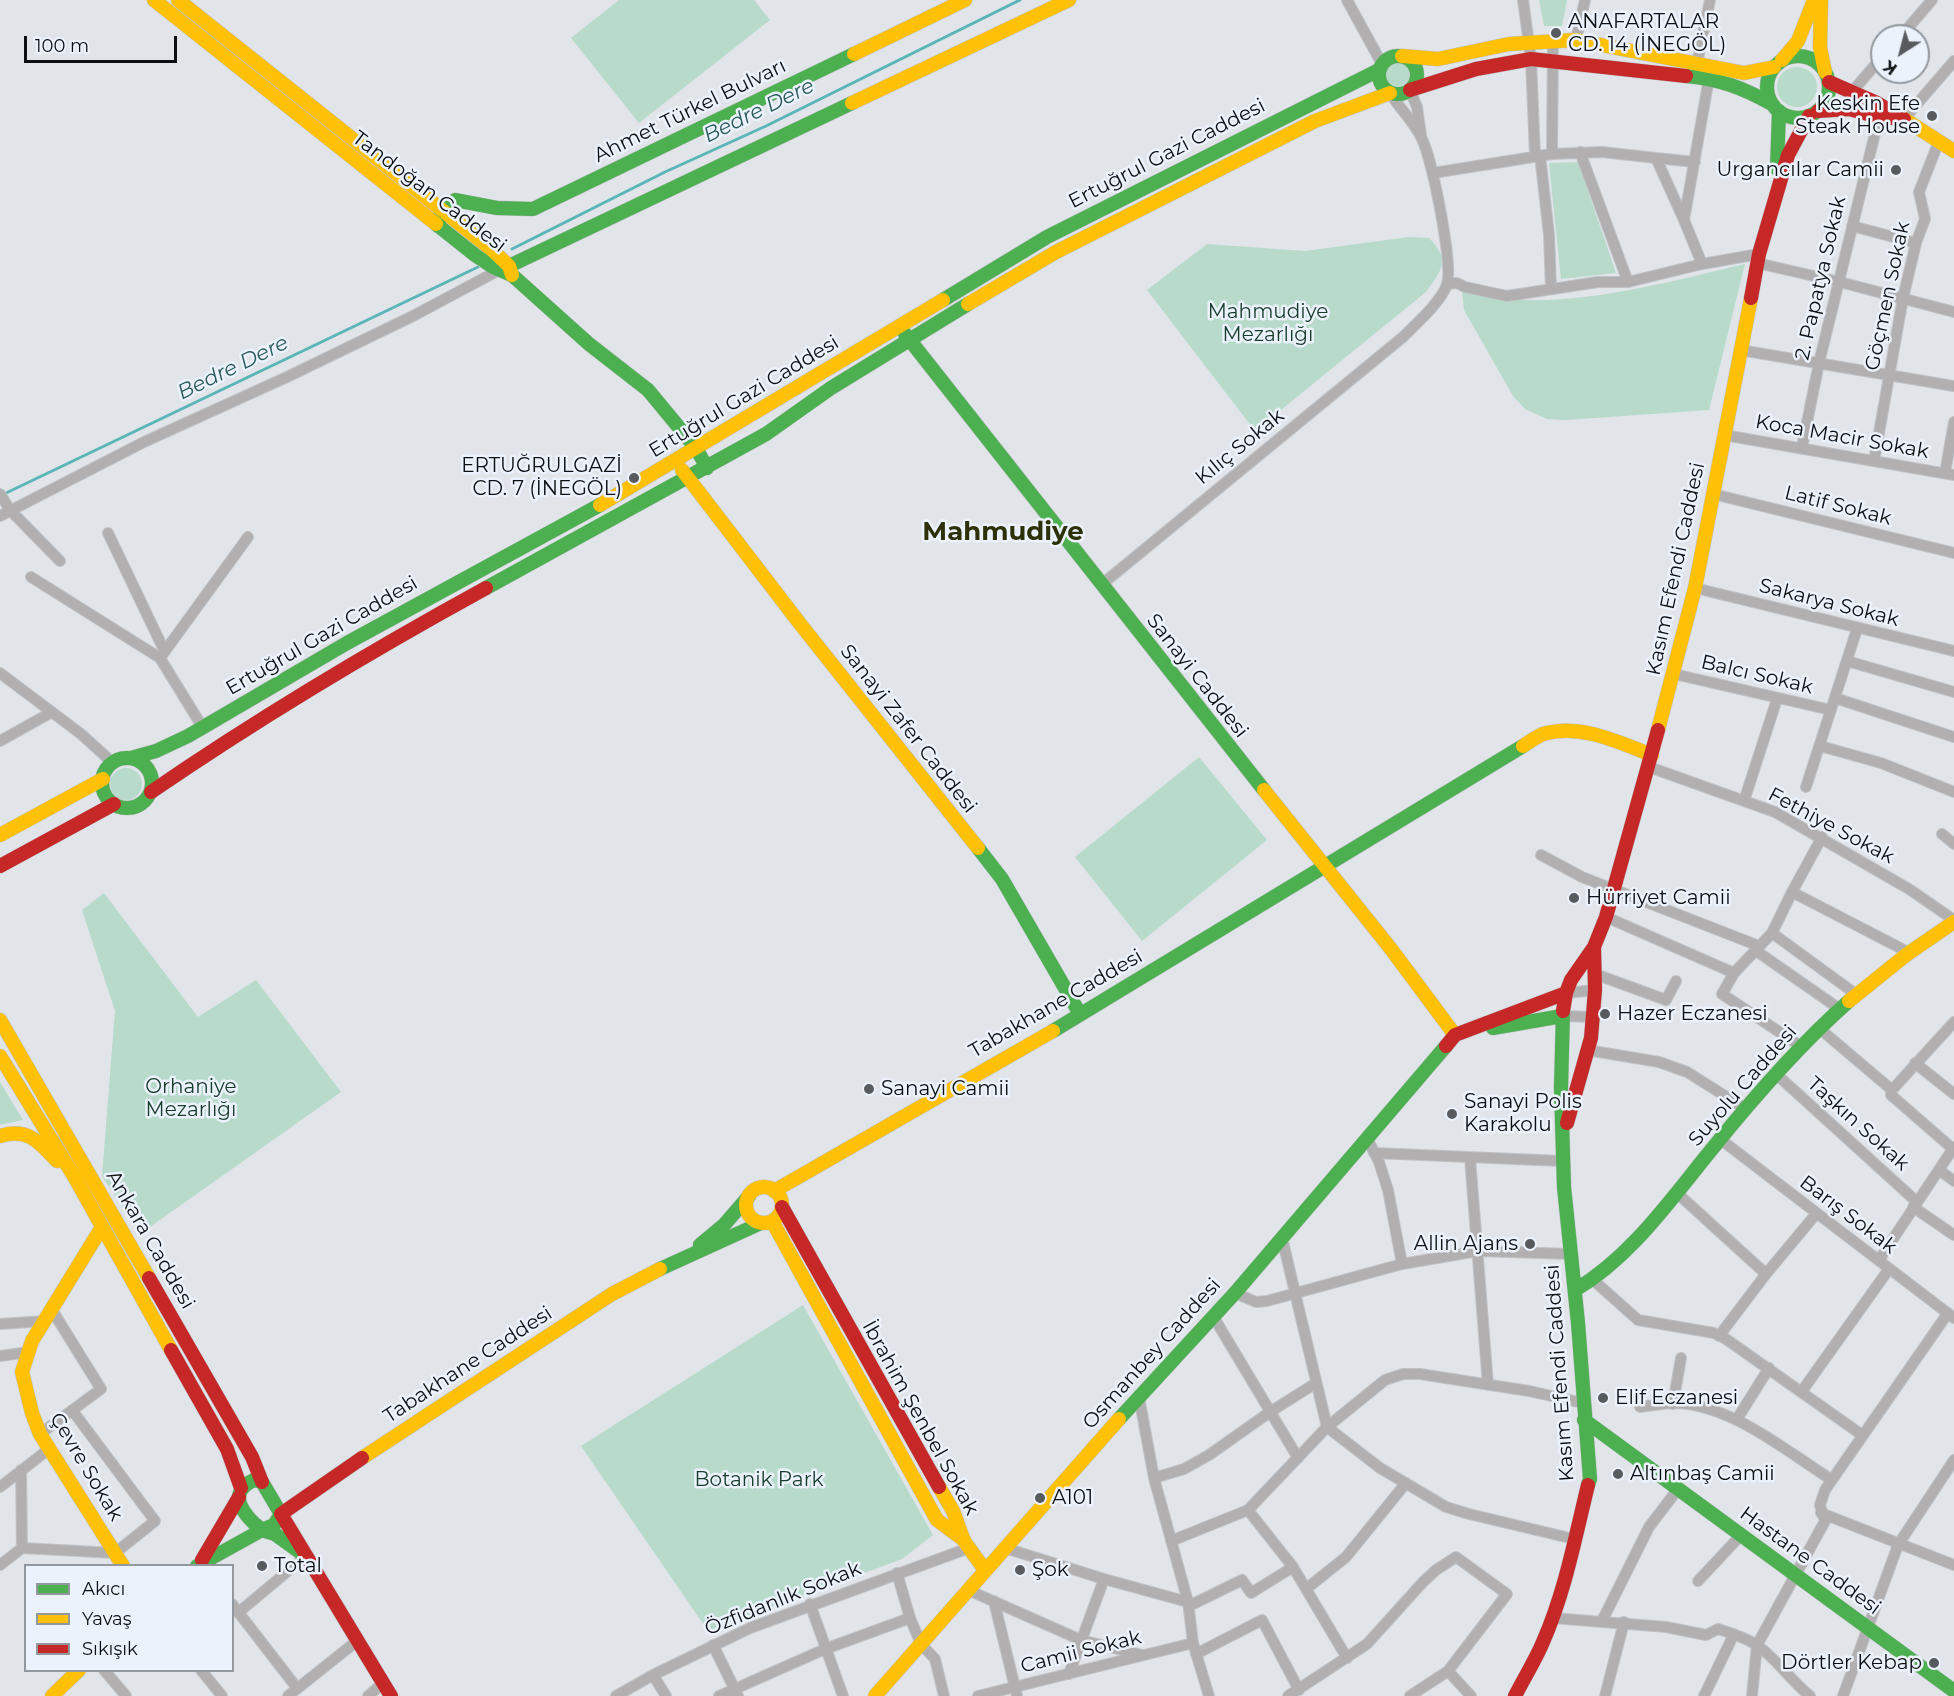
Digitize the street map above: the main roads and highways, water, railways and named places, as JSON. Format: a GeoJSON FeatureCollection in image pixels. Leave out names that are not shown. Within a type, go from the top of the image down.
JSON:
{"type":"FeatureCollection","features":[{"type":"Feature","properties":{"kind":"waterway","name":"Bedre Dere"},"geometry":{"type":"LineString","coordinates":[[512,249],[665,172],[766,126],[1020,0]]}},
{"type":"Feature","properties":{"kind":"waterway","name":"Bedre Dere"},"geometry":{"type":"LineString","coordinates":[[4,494],[478,267]]}},
{"type":"Feature","properties":{"kind":"place","name":"ANAFARTALAR CD. 14 (İNEGÖL)"},"geometry":{"type":"Point","coordinates":[1556,33]}},
{"type":"Feature","properties":{"kind":"place","name":"Keskin Efe Steak House"},"geometry":{"type":"Point","coordinates":[1932,116]}},
{"type":"Feature","properties":{"kind":"place","name":"Urgancılar Camii"},"geometry":{"type":"Point","coordinates":[1896,170]}},
{"type":"Feature","properties":{"kind":"place","name":"ERTUĞRULGAZİ CD. 7 (İNEGÖL)"},"geometry":{"type":"Point","coordinates":[634,478]}},
{"type":"Feature","properties":{"kind":"place","name":"Hürriyet Camii"},"geometry":{"type":"Point","coordinates":[1574,898]}},
{"type":"Feature","properties":{"kind":"place","name":"Hazer Eczanesi"},"geometry":{"type":"Point","coordinates":[1605,1014]}},
{"type":"Feature","properties":{"kind":"place","name":"Sanayi Camii"},"geometry":{"type":"Point","coordinates":[869,1089]}},
{"type":"Feature","properties":{"kind":"place","name":"Sanayi Polis Karakolu"},"geometry":{"type":"Point","coordinates":[1452,1114]}},
{"type":"Feature","properties":{"kind":"place","name":"Allin Ajans"},"geometry":{"type":"Point","coordinates":[1530,1244]}},
{"type":"Feature","properties":{"kind":"place","name":"Elif Eczanesi"},"geometry":{"type":"Point","coordinates":[1603,1398]}},
{"type":"Feature","properties":{"kind":"place","name":"Altınbaş Camii"},"geometry":{"type":"Point","coordinates":[1618,1474]}},
{"type":"Feature","properties":{"kind":"place","name":"A101"},"geometry":{"type":"Point","coordinates":[1040,1498]}},
{"type":"Feature","properties":{"kind":"place","name":"Total"},"geometry":{"type":"Point","coordinates":[262,1566]}},
{"type":"Feature","properties":{"kind":"place","name":"Şok"},"geometry":{"type":"Point","coordinates":[1020,1570]}},
{"type":"Feature","properties":{"kind":"place","name":"Dörtler Kebap"},"geometry":{"type":"Point","coordinates":[1934,1663]}},
{"type":"Feature","properties":{"kind":"district","name":"Mahmudiye"},"geometry":{"type":"Point","coordinates":[1003,532]}},
{"type":"Feature","properties":{"kind":"park label","name":"Mahmudiye Mezarlığı"},"geometry":{"type":"Point","coordinates":[1268,324]}},
{"type":"Feature","properties":{"kind":"park label","name":"Orhaniye Mezarlığı"},"geometry":{"type":"Point","coordinates":[191,1098]}},
{"type":"Feature","properties":{"kind":"park label","name":"Botanik Park"},"geometry":{"type":"Point","coordinates":[759,1480]}}]}
